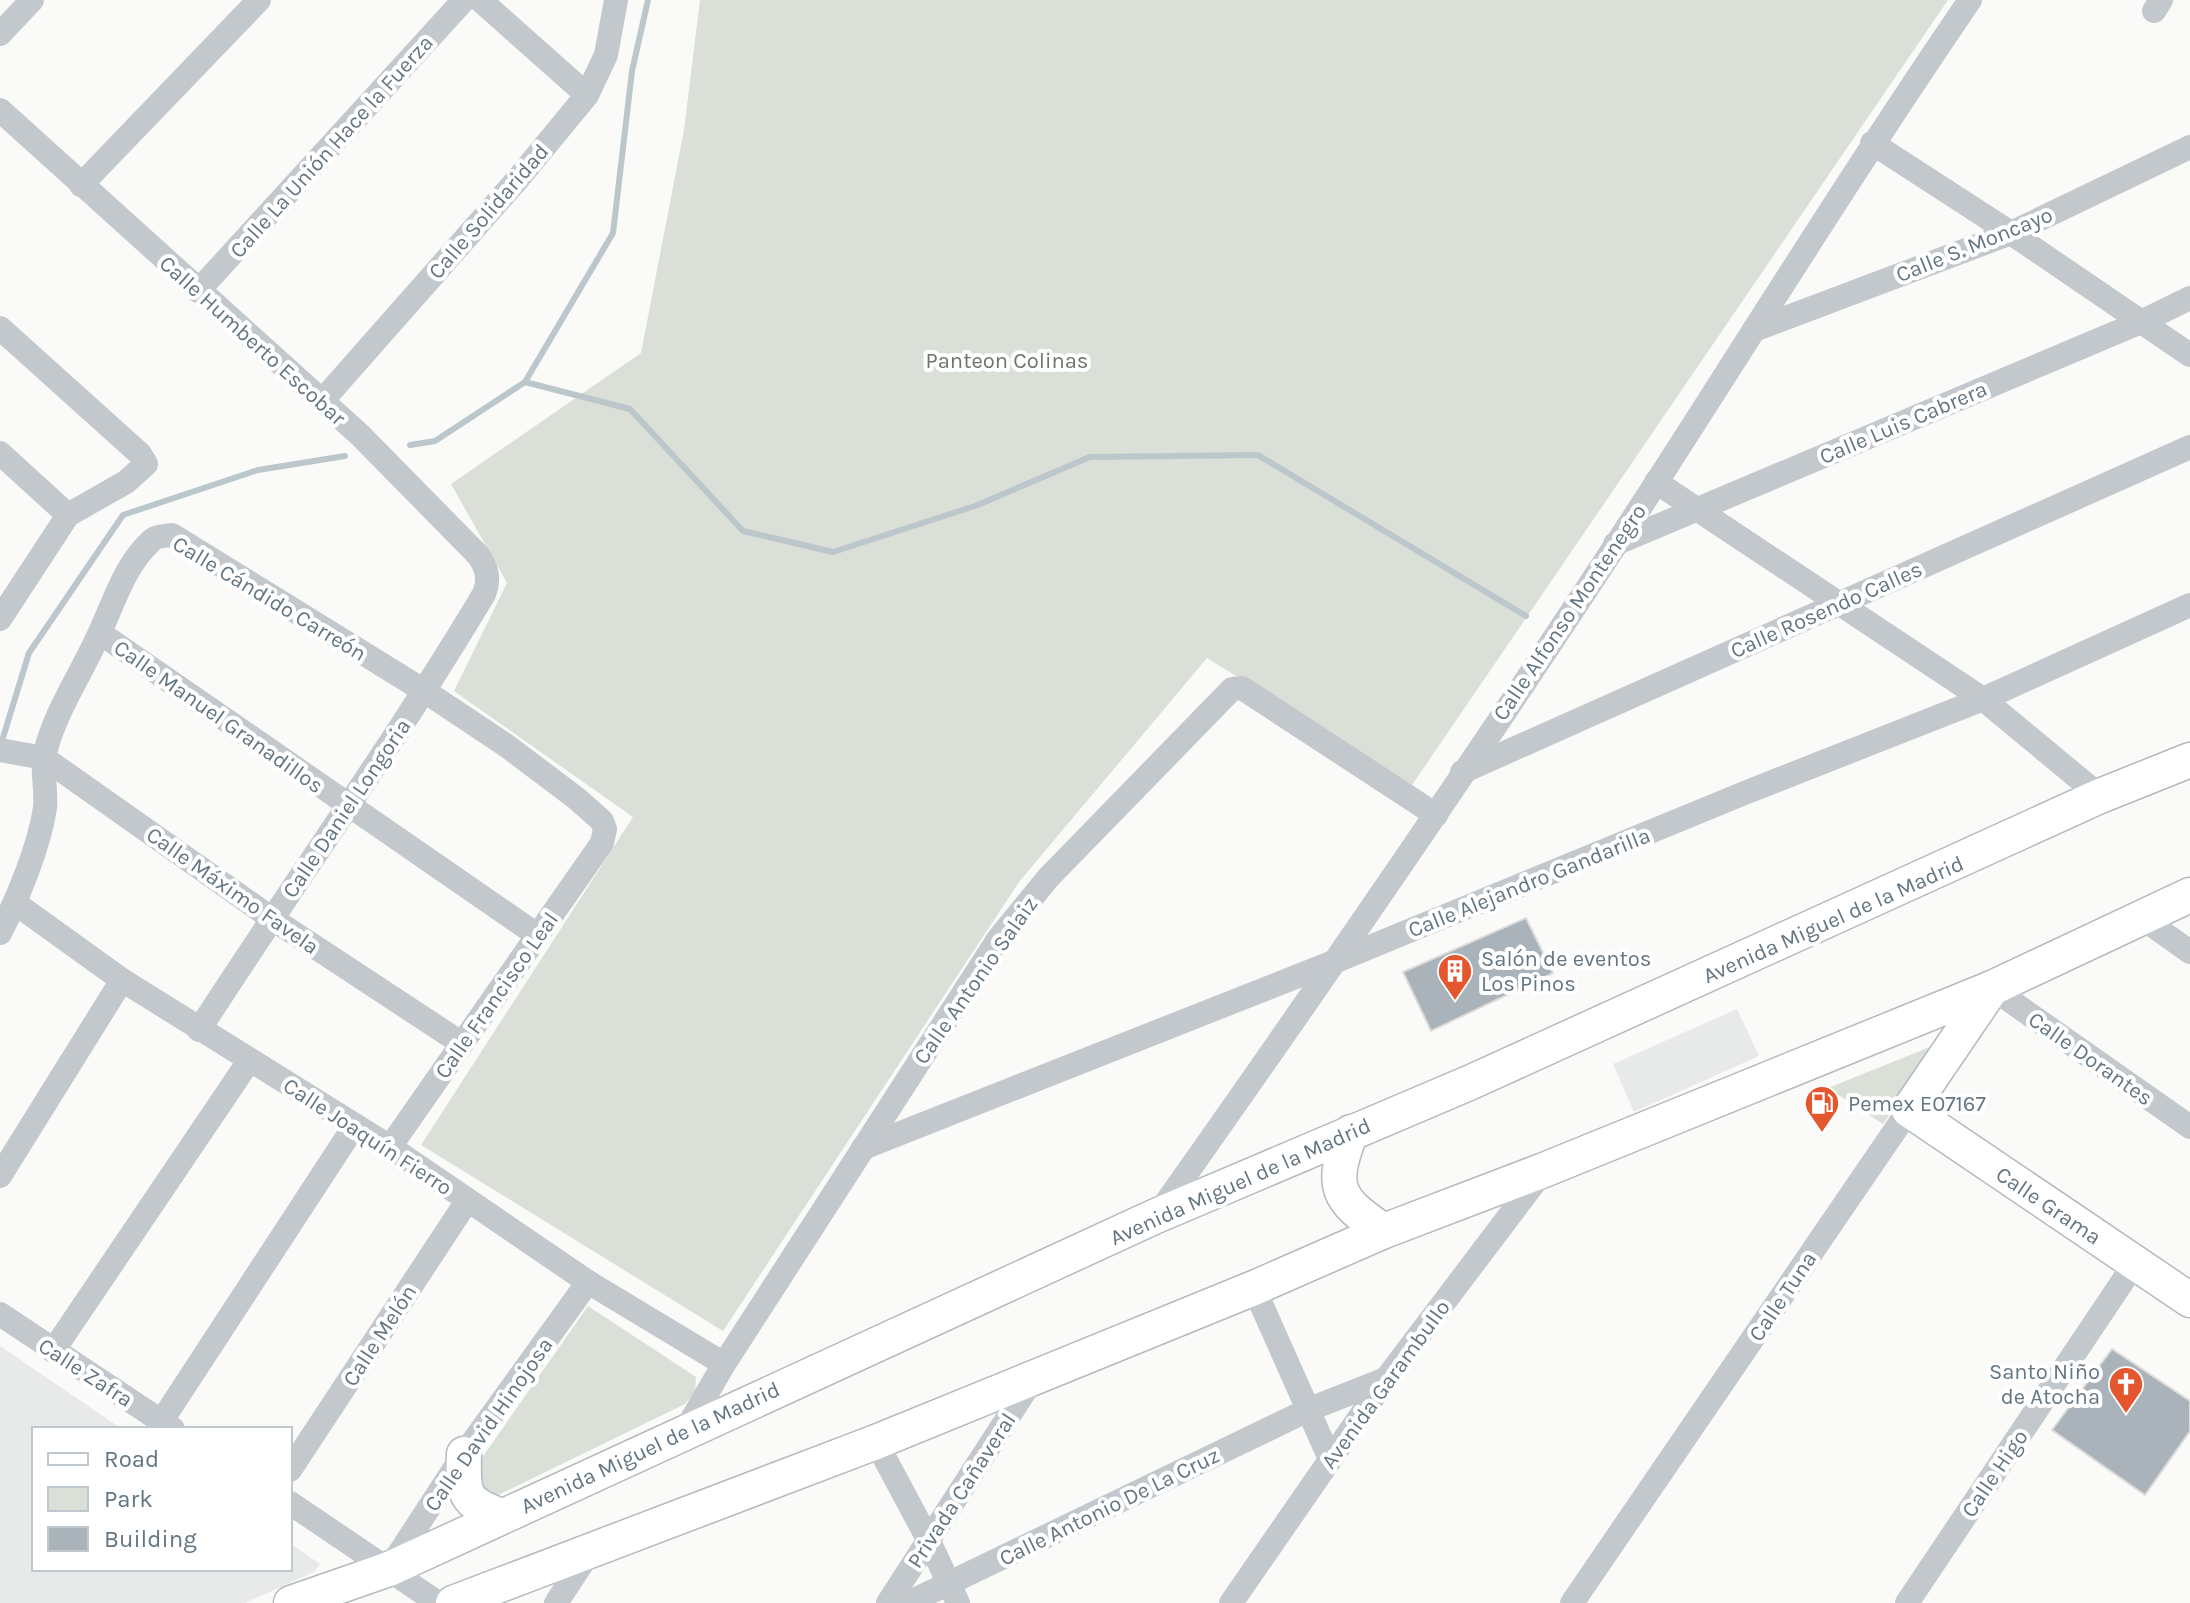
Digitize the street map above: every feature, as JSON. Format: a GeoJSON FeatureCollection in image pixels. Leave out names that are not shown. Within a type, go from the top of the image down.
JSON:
{"type":"FeatureCollection","features":[{"type":"Feature","properties":{"kind":"main road","name":"Avenida Miguel de la Madrid"},"geometry":{"type":"LineString","coordinates":[[291,1603],[338,1595],[685,1431],[1156,1216],[1469,1083],[2100,796],[2190,760]]}},
{"type":"Feature","properties":{"kind":"main road"},"geometry":{"type":"LineString","coordinates":[[453,1603],[876,1442],[1254,1288],[1384,1231],[1544,1170],[1992,988],[2190,895]]}},
{"type":"Feature","properties":{"kind":"main road","name":"Calle Tuna"},"geometry":{"type":"LineString","coordinates":[[1909,1110],[1992,988]]}},
{"type":"Feature","properties":{"kind":"main road","name":"Calle Grama"},"geometry":{"type":"LineString","coordinates":[[1909,1110],[2190,1300]]}},
{"type":"Feature","properties":{"kind":"main road"},"geometry":{"type":"LineString","coordinates":[[1351,1132],[1339,1163],[1339,1184],[1352,1208],[1384,1231]]}},
{"type":"Feature","properties":{"kind":"main road"},"geometry":{"type":"LineString","coordinates":[[464,1454],[463,1485],[468,1498],[480,1508],[502,1516]]}},
{"type":"Feature","properties":{"kind":"street"},"geometry":{"type":"LineString","coordinates":[[0,34],[32,0]]}},
{"type":"Feature","properties":{"kind":"street"},"geometry":{"type":"LineString","coordinates":[[81,185],[259,0]]}},
{"type":"Feature","properties":{"kind":"street","name":"Calle La Unión Hace la Fuerza"},"geometry":{"type":"LineString","coordinates":[[198,291],[464,0]]}},
{"type":"Feature","properties":{"kind":"street"},"geometry":{"type":"LineString","coordinates":[[480,0],[587,95]]}},
{"type":"Feature","properties":{"kind":"street","name":"Calle Solidaridad"},"geometry":{"type":"LineString","coordinates":[[322,401],[517,180],[587,95],[606,55],[616,0]]}},
{"type":"Feature","properties":{"kind":"street","name":"Calle Alfonso Montenegro"},"geometry":{"type":"LineString","coordinates":[[1156,1216],[1436,815],[1656,482],[1872,143],[1970,0]]}},
{"type":"Feature","properties":{"kind":"street","name":"Calle Humberto Escobar"},"geometry":{"type":"LineString","coordinates":[[0,110],[391,465],[478,555],[487,570],[488,583]]}},
{"type":"Feature","properties":{"kind":"street"},"geometry":{"type":"LineString","coordinates":[[1872,143],[2190,355]]}},
{"type":"Feature","properties":{"kind":"street","name":"Calle S. Moncayo"},"geometry":{"type":"LineString","coordinates":[[1754,330],[2011,233],[2190,147]]}},
{"type":"Feature","properties":{"kind":"street","name":"Calle Luis Cabrera"},"geometry":{"type":"LineString","coordinates":[[1615,544],[2141,322],[2190,298]]}},
{"type":"Feature","properties":{"kind":"street"},"geometry":{"type":"LineString","coordinates":[[0,328],[146,460],[143,468],[126,482],[68,515],[0,619]]}},
{"type":"Feature","properties":{"kind":"street","name":"Calle Rosendo Calles"},"geometry":{"type":"LineString","coordinates":[[1462,772],[2190,447]]}},
{"type":"Feature","properties":{"kind":"street"},"geometry":{"type":"LineString","coordinates":[[0,453],[68,515]]}},
{"type":"Feature","properties":{"kind":"street"},"geometry":{"type":"LineString","coordinates":[[1656,482],[1983,699],[2100,796]]}},
{"type":"Feature","properties":{"kind":"street","name":"Calle Cándido Carreón"},"geometry":{"type":"LineString","coordinates":[[0,933],[15,903],[42,825],[47,791],[34,757],[100,633],[119,586],[136,557],[153,538],[172,535],[426,692],[507,746],[602,821],[605,829],[602,843]]}},
{"type":"Feature","properties":{"kind":"street","name":"Calle Daniel Longoria"},"geometry":{"type":"LineString","coordinates":[[199,1030],[271,918],[426,692],[488,583]]}},
{"type":"Feature","properties":{"kind":"street","name":"Calle Alejandro Gandarilla"},"geometry":{"type":"LineString","coordinates":[[863,1148],[1336,961],[1732,798],[1983,699],[2190,605]]}},
{"type":"Feature","properties":{"kind":"street","name":"Calle Manuel Granadillos"},"geometry":{"type":"LineString","coordinates":[[100,633],[537,935]]}},
{"type":"Feature","properties":{"kind":"street","name":"Calle Antonio Salaiz"},"geometry":{"type":"LineString","coordinates":[[685,1431],[724,1364],[974,974],[1023,906],[1232,689],[1242,688],[1436,815]]}},
{"type":"Feature","properties":{"kind":"street","name":"Calle Máximo Favela"},"geometry":{"type":"LineString","coordinates":[[0,750],[34,757],[461,1043]]}},
{"type":"Feature","properties":{"kind":"street","name":"Calle Francisco Leal"},"geometry":{"type":"LineString","coordinates":[[390,1147],[602,843]]}},
{"type":"Feature","properties":{"kind":"street","name":"Calle Joaquín Fierro"},"geometry":{"type":"LineString","coordinates":[[15,903],[122,980],[390,1147],[588,1282],[724,1364]]}},
{"type":"Feature","properties":{"kind":"street"},"geometry":{"type":"LineString","coordinates":[[2142,918],[2190,952]]}},
{"type":"Feature","properties":{"kind":"street"},"geometry":{"type":"LineString","coordinates":[[0,1176],[122,980]]}},
{"type":"Feature","properties":{"kind":"street","name":"Calle Dorantes"},"geometry":{"type":"LineString","coordinates":[[1992,988],[2190,1127]]}},
{"type":"Feature","properties":{"kind":"street"},"geometry":{"type":"LineString","coordinates":[[53,1351],[249,1061]]}},
{"type":"Feature","properties":{"kind":"street","name":"Calle Tuna"},"geometry":{"type":"LineString","coordinates":[[1572,1603],[1909,1110]]}},
{"type":"Feature","properties":{"kind":"street"},"geometry":{"type":"LineString","coordinates":[[167,1425],[355,1125]]}},
{"type":"Feature","properties":{"kind":"street","name":"Avenida Garambullo"},"geometry":{"type":"LineString","coordinates":[[1231,1603],[1386,1379],[1544,1170]]}},
{"type":"Feature","properties":{"kind":"street","name":"Calle Melón"},"geometry":{"type":"LineString","coordinates":[[292,1467],[467,1201]]}},
{"type":"Feature","properties":{"kind":"street","name":"Calle Higo"},"geometry":{"type":"LineString","coordinates":[[1907,1603],[2135,1263]]}},
{"type":"Feature","properties":{"kind":"street","name":"Calle David Hinojosa"},"geometry":{"type":"LineString","coordinates":[[389,1569],[464,1454],[588,1282]]}},
{"type":"Feature","properties":{"kind":"street"},"geometry":{"type":"LineString","coordinates":[[1254,1288],[1330,1459]]}},
{"type":"Feature","properties":{"kind":"street","name":"Calle Zafra"},"geometry":{"type":"LineString","coordinates":[[0,1314],[167,1425]]}},
{"type":"Feature","properties":{"kind":"street","name":"Privada Cañaveral"},"geometry":{"type":"LineString","coordinates":[[888,1603],[1034,1377]]}},
{"type":"Feature","properties":{"kind":"street","name":"Calle Antonio De La Cruz"},"geometry":{"type":"LineString","coordinates":[[908,1603],[953,1593],[1310,1409],[1386,1379]]}},
{"type":"Feature","properties":{"kind":"street"},"geometry":{"type":"LineString","coordinates":[[876,1442],[953,1593]]}},
{"type":"Feature","properties":{"kind":"street"},"geometry":{"type":"LineString","coordinates":[[292,1504],[438,1603]]}},
{"type":"Feature","properties":{"kind":"street"},"geometry":{"type":"LineString","coordinates":[[556,1603],[589,1553]]}},
{"type":"Feature","properties":{"kind":"shaded area"},"geometry":{"type":"Polygon","coordinates":[[[1737,1009],[1759,1056],[1634,1112],[1613,1064],[1737,1009]]]}},
{"type":"Feature","properties":{"kind":"shaded area"},"geometry":{"type":"Polygon","coordinates":[[[0,1346],[119,1427],[32,1427],[32,1571],[292,1571],[292,1544],[320,1564],[314,1572],[245,1603],[0,1603],[0,1346]]]}},
{"type":"Feature","properties":{"kind":"green space","name":"Panteon Colinas"},"geometry":{"type":"Polygon","coordinates":[[[700,0],[1948,0],[1412,785],[1207,658],[1019,882],[723,1331],[421,1145],[633,817],[454,691],[507,583],[451,484],[641,353],[684,130],[700,0]]]}},
{"type":"Feature","properties":{"kind":"green space"},"geometry":{"type":"Polygon","coordinates":[[[1940,1043],[1883,1124],[1828,1088],[1940,1043]]]}},
{"type":"Feature","properties":{"kind":"green space"},"geometry":{"type":"Polygon","coordinates":[[[588,1306],[696,1377],[695,1392],[685,1404],[498,1495],[475,1490],[470,1475],[588,1306]]]}},
{"type":"Feature","properties":{"kind":"building","name":"Salón de eventos Los Pinos"},"geometry":{"type":"Polygon","coordinates":[[[1526,918],[1553,973],[1431,1031],[1403,972],[1526,918]]]}},
{"type":"Feature","properties":{"kind":"building","name":"Santo Niño de Atocha"},"geometry":{"type":"Polygon","coordinates":[[[2112,1349],[2190,1401],[2190,1431],[2145,1495],[2052,1430],[2112,1349]]]}},
{"type":"Feature","properties":{"kind":"waterway"},"geometry":{"type":"LineString","coordinates":[[410,445],[435,441],[525,382],[613,233],[632,71],[648,0]]}},
{"type":"Feature","properties":{"kind":"waterway"},"geometry":{"type":"LineString","coordinates":[[525,382],[630,409],[743,531],[833,552],[975,506],[1090,457],[1258,455],[1526,616]]}},
{"type":"Feature","properties":{"kind":"waterway"},"geometry":{"type":"LineString","coordinates":[[1,744],[29,653],[123,515],[258,470],[345,456]]}},
{"type":"Feature","properties":{"kind":"place","name":"Salón de eventos Los Pinos"},"geometry":{"type":"Point","coordinates":[1455,1002]}},
{"type":"Feature","properties":{"kind":"place","name":"Pemex E07167"},"geometry":{"type":"Point","coordinates":[1822,1134]}},
{"type":"Feature","properties":{"kind":"place","name":"Santo Niño de Atocha"},"geometry":{"type":"Point","coordinates":[2126,1415]}}]}
